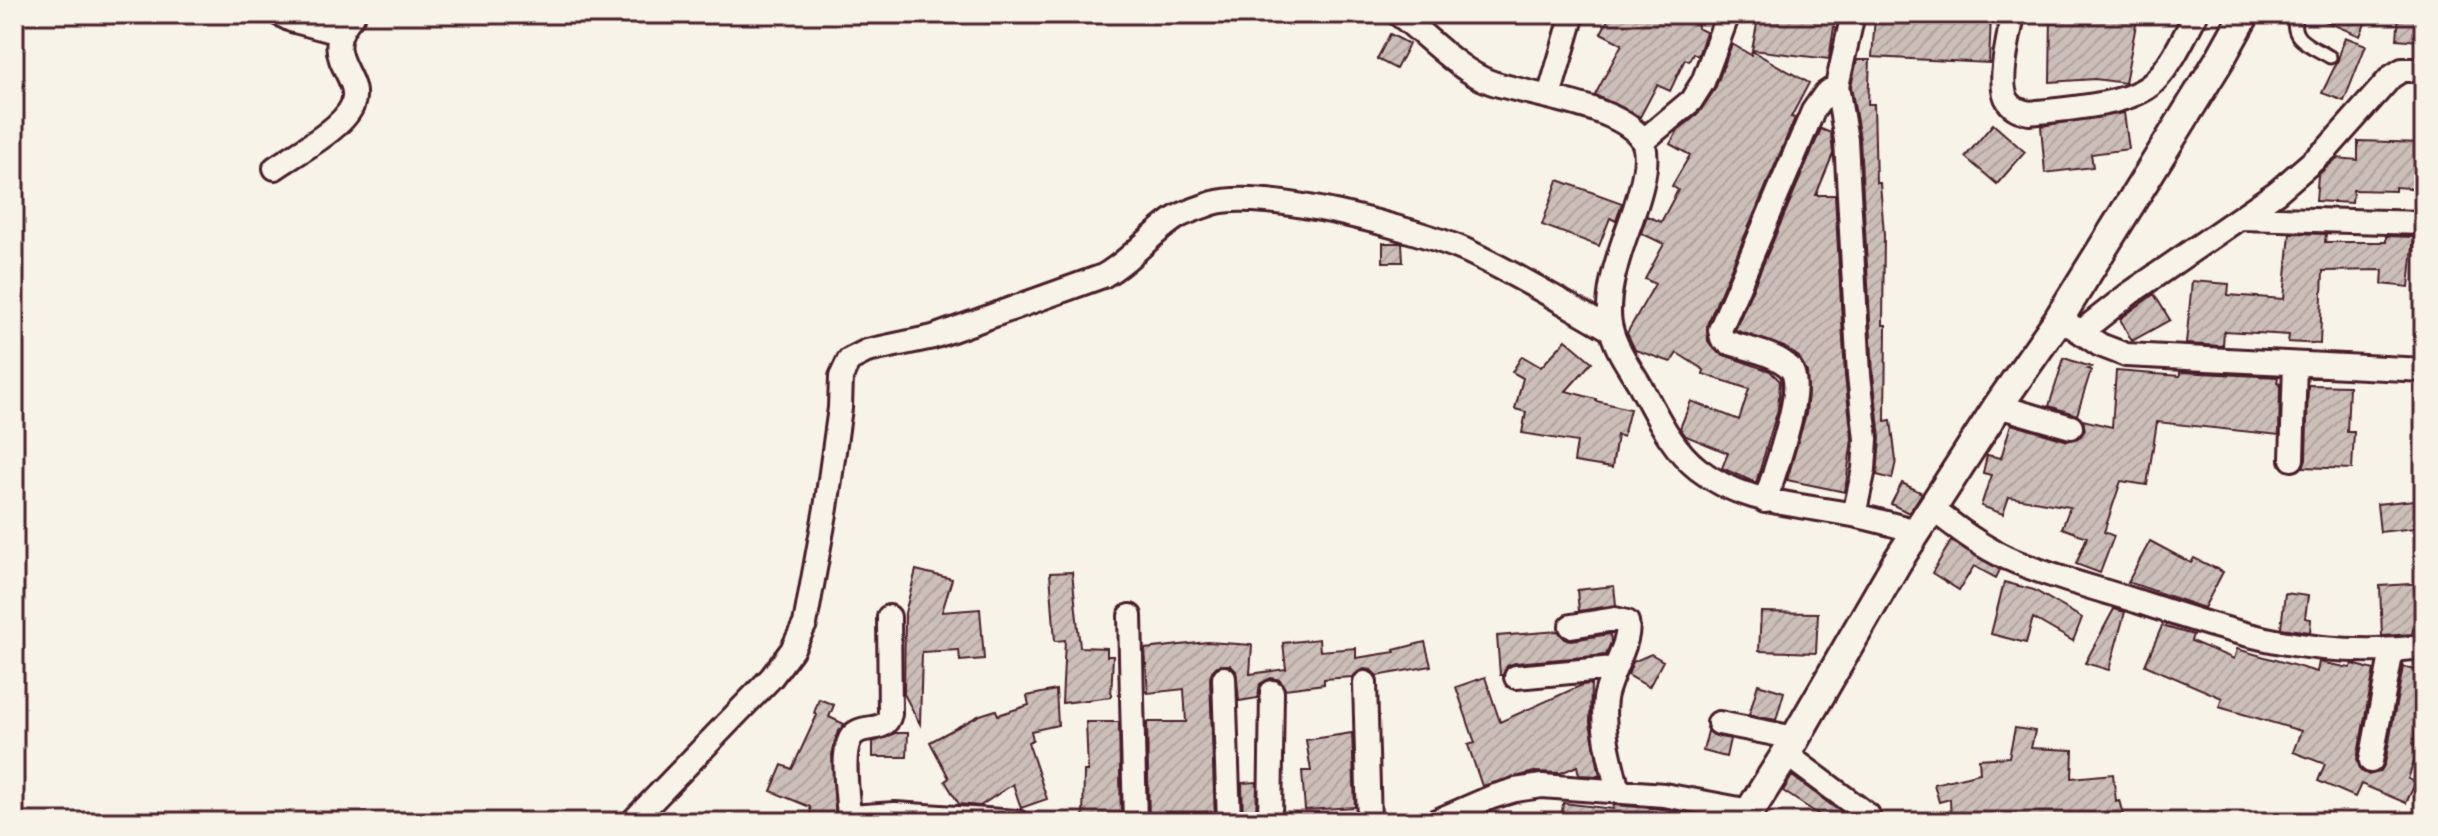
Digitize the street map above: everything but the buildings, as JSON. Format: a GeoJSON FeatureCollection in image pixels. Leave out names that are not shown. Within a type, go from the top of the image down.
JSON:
{"type":"FeatureCollection","features":[{"type":"Feature","properties":{"kind":"street"},"geometry":{"type":"LineString","coordinates":[[279,14],[340,33]]}},
{"type":"Feature","properties":{"kind":"street"},"geometry":{"type":"LineString","coordinates":[[275,168],[343,119],[353,104],[353,88],[339,58],[338,45],[340,33],[354,14]]}},
{"type":"Feature","properties":{"kind":"street"},"geometry":{"type":"LineString","coordinates":[[1398,14],[1426,24],[1454,60],[1479,77],[1609,116],[1631,128],[1643,141],[1645,165],[1640,191],[1614,269],[1611,330],[1674,445],[1698,469],[1727,486],[1765,501],[1854,515],[1924,519],[2006,558],[2276,643],[2330,650],[2424,647]]}},
{"type":"Feature","properties":{"kind":"street"},"geometry":{"type":"LineString","coordinates":[[1549,96],[1573,14]]}},
{"type":"Feature","properties":{"kind":"street"},"geometry":{"type":"LineString","coordinates":[[1643,141],[1691,101],[1703,82],[1728,14]]}},
{"type":"Feature","properties":{"kind":"street"},"geometry":{"type":"LineString","coordinates":[[1853,14],[1837,86],[1846,140],[1859,375],[1866,439],[1864,469],[1854,515]]}},
{"type":"Feature","properties":{"kind":"street"},"geometry":{"type":"LineString","coordinates":[[2013,14],[2003,88],[2007,101],[2016,109],[2029,113],[2137,95],[2154,82],[2172,58],[2196,14]]}},
{"type":"Feature","properties":{"kind":"street"},"geometry":{"type":"LineString","coordinates":[[1434,822],[1515,790],[1542,786],[1664,795],[1746,816],[1791,746],[1897,562],[1998,406],[2070,325],[2245,14]]}},
{"type":"Feature","properties":{"kind":"street"},"geometry":{"type":"LineString","coordinates":[[2070,325],[2129,294],[2277,192],[2328,148],[2391,77],[2402,70],[2424,70]]}},
{"type":"Feature","properties":{"kind":"street"},"geometry":{"type":"LineString","coordinates":[[1765,501],[1789,421],[1797,382],[1794,371],[1786,364],[1727,342],[1720,330],[1813,111],[1825,94],[1837,86]]}},
{"type":"Feature","properties":{"kind":"street"},"geometry":{"type":"LineString","coordinates":[[632,822],[771,678],[792,650],[805,624],[826,508],[840,408],[841,377],[849,360],[867,351],[933,337],[1103,276],[1124,264],[1178,217],[1216,202],[1246,199],[1333,212],[1427,237],[1466,251],[1611,330]]}},
{"type":"Feature","properties":{"kind":"street"},"geometry":{"type":"LineString","coordinates":[[2240,218],[2424,223]]}},
{"type":"Feature","properties":{"kind":"street"},"geometry":{"type":"LineString","coordinates":[[2070,325],[2100,345],[2126,355],[2295,364],[2423,376]]}},
{"type":"Feature","properties":{"kind":"street"},"geometry":{"type":"LineString","coordinates":[[2292,459],[2295,364]]}},
{"type":"Feature","properties":{"kind":"street"},"geometry":{"type":"LineString","coordinates":[[1998,406],[2071,427]]}},
{"type":"Feature","properties":{"kind":"street"},"geometry":{"type":"LineString","coordinates":[[1130,616],[1135,822]]}},
{"type":"Feature","properties":{"kind":"street"},"geometry":{"type":"LineString","coordinates":[[889,617],[890,714],[888,723],[882,727],[858,732],[850,738],[846,756],[849,820],[895,814],[1017,822]]}},
{"type":"Feature","properties":{"kind":"street"},"geometry":{"type":"LineString","coordinates":[[1571,626],[1615,619],[1627,622],[1629,628],[1605,699],[1604,721],[1618,791]]}},
{"type":"Feature","properties":{"kind":"street"},"geometry":{"type":"LineString","coordinates":[[2371,761],[2392,650]]}},
{"type":"Feature","properties":{"kind":"street"},"geometry":{"type":"LineString","coordinates":[[1516,677],[1614,668]]}},
{"type":"Feature","properties":{"kind":"street"},"geometry":{"type":"LineString","coordinates":[[1224,678],[1229,822]]}},
{"type":"Feature","properties":{"kind":"street"},"geometry":{"type":"LineString","coordinates":[[1365,683],[1369,822]]}},
{"type":"Feature","properties":{"kind":"street"},"geometry":{"type":"LineString","coordinates":[[1270,822],[1272,692]]}},
{"type":"Feature","properties":{"kind":"street"},"geometry":{"type":"LineString","coordinates":[[1719,723],[1791,746],[1868,815]]}},
{"type":"Feature","properties":{"kind":"lane"},"geometry":{"type":"LineString","coordinates":[[2296,14],[2292,28],[2296,36],[2330,57]]}}]}
